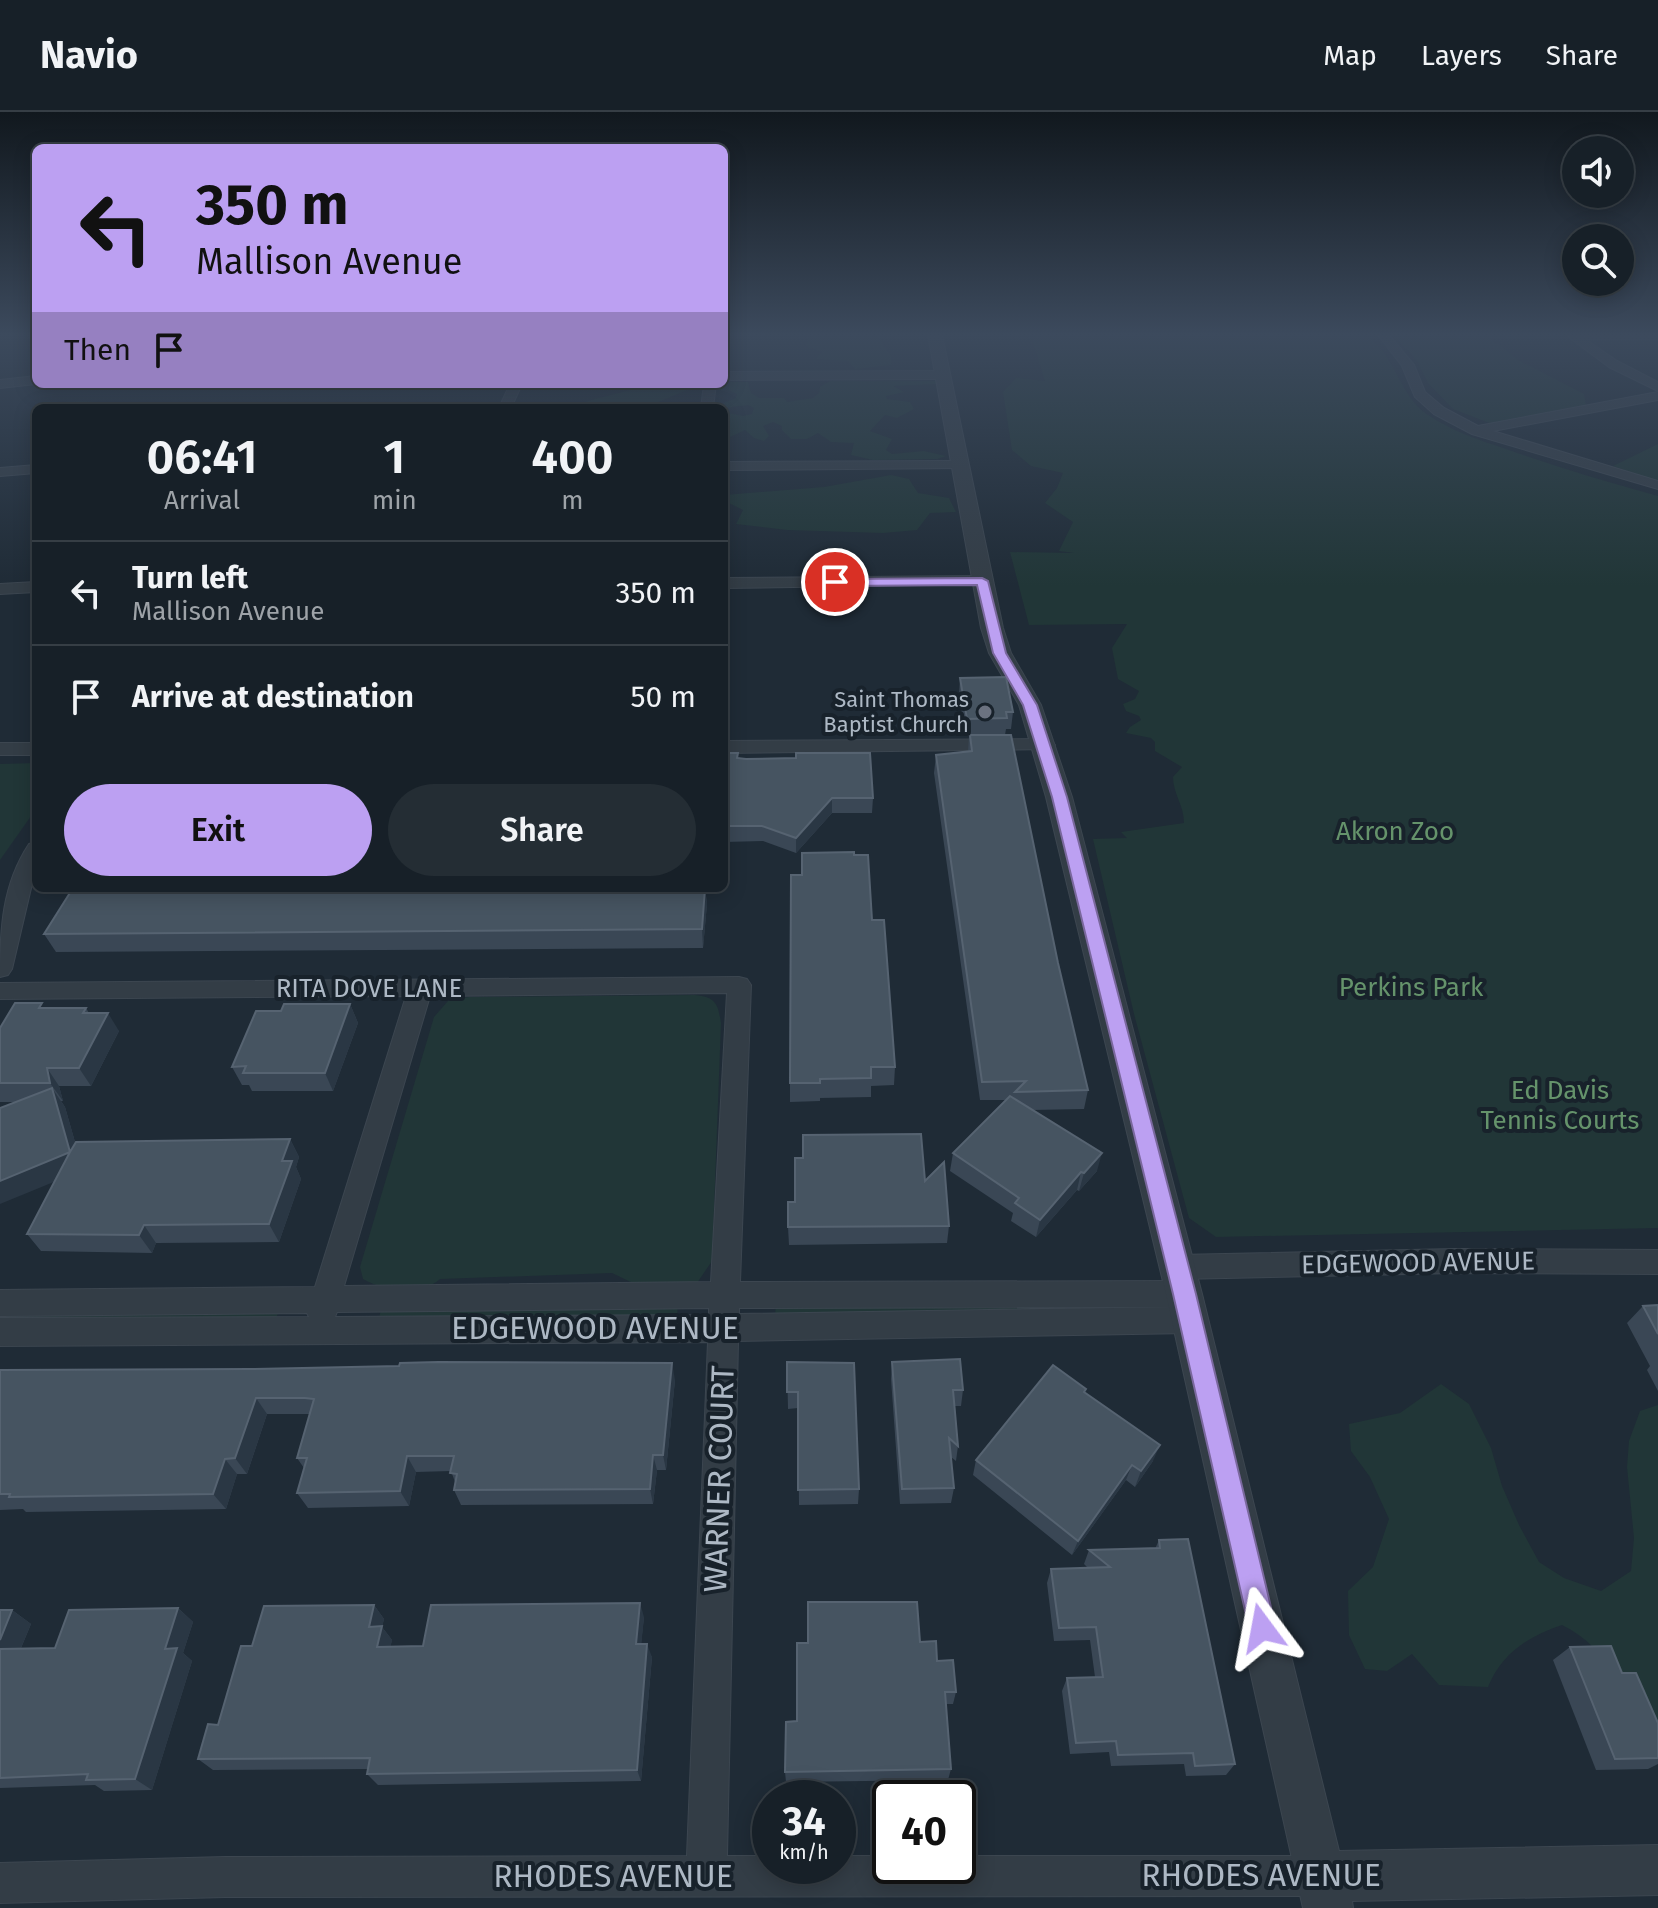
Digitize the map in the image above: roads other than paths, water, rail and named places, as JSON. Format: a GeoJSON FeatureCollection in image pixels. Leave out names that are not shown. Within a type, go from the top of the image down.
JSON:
{"type":"FeatureCollection","features":[{"type":"Feature","properties":{"kind":"street"},"geometry":{"type":"LineString","coordinates":[[950,419],[982,581],[1000,653],[1030,705],[1045,745],[1184,1294],[1324,1892]]}},
{"type":"Feature","properties":{"kind":"street"},"geometry":{"type":"LineString","coordinates":[[1454,419],[1477,431],[1658,485]]}},
{"type":"Feature","properties":{"kind":"street"},"geometry":{"type":"LineString","coordinates":[[1477,431],[1540,419]]}},
{"type":"Feature","properties":{"kind":"street"},"geometry":{"type":"LineString","coordinates":[[728,466],[959,465]]}},
{"type":"Feature","properties":{"kind":"street"},"geometry":{"type":"LineString","coordinates":[[0,472],[32,469]]}},
{"type":"Feature","properties":{"kind":"street"},"geometry":{"type":"LineString","coordinates":[[728,583],[982,581]]}},
{"type":"Feature","properties":{"kind":"street"},"geometry":{"type":"LineString","coordinates":[[0,589],[32,587]]}},
{"type":"Feature","properties":{"kind":"street"},"geometry":{"type":"LineString","coordinates":[[728,747],[1045,745]]}},
{"type":"Feature","properties":{"kind":"street"},"geometry":{"type":"LineString","coordinates":[[0,749],[32,749]]}},
{"type":"Feature","properties":{"kind":"street"},"geometry":{"type":"LineString","coordinates":[[0,969],[24,869],[32,856]]}},
{"type":"Feature","properties":{"kind":"street","name":"RITA DOVE LANE"},"geometry":{"type":"LineString","coordinates":[[0,991],[739,985]]}},
{"type":"Feature","properties":{"kind":"street","name":"WARNER COURT"},"geometry":{"type":"LineString","coordinates":[[706,1876],[725,1295],[739,985]]}},
{"type":"Feature","properties":{"kind":"street"},"geometry":{"type":"LineString","coordinates":[[316,1330],[421,987]]}},
{"type":"Feature","properties":{"kind":"street","name":"EDGEWOOD AVENUE"},"geometry":{"type":"LineString","coordinates":[[0,1332],[724,1328],[1184,1294],[1456,1261],[1658,1262]]}},
{"type":"Feature","properties":{"kind":"street","name":"EDGEWOOD AVENUE"},"geometry":{"type":"LineString","coordinates":[[0,1303],[725,1295],[1184,1294]]}},
{"type":"Feature","properties":{"kind":"street","name":"RHODES AVENUE"},"geometry":{"type":"LineString","coordinates":[[0,1883],[225,1877],[706,1876],[1324,1892],[1658,1870]]}},
{"type":"Feature","properties":{"kind":"place","name":"Saint Thomas Baptist Church"},"geometry":{"type":"Point","coordinates":[985,712]}},
{"type":"Feature","properties":{"kind":"park label","name":"Akron Zoo"},"geometry":{"type":"Point","coordinates":[1395,831]}},
{"type":"Feature","properties":{"kind":"park label","name":"Perkins Park"},"geometry":{"type":"Point","coordinates":[1411,987]}},
{"type":"Feature","properties":{"kind":"park label","name":"Ed Davis Tennis Courts"},"geometry":{"type":"Point","coordinates":[1560,1105]}}]}
